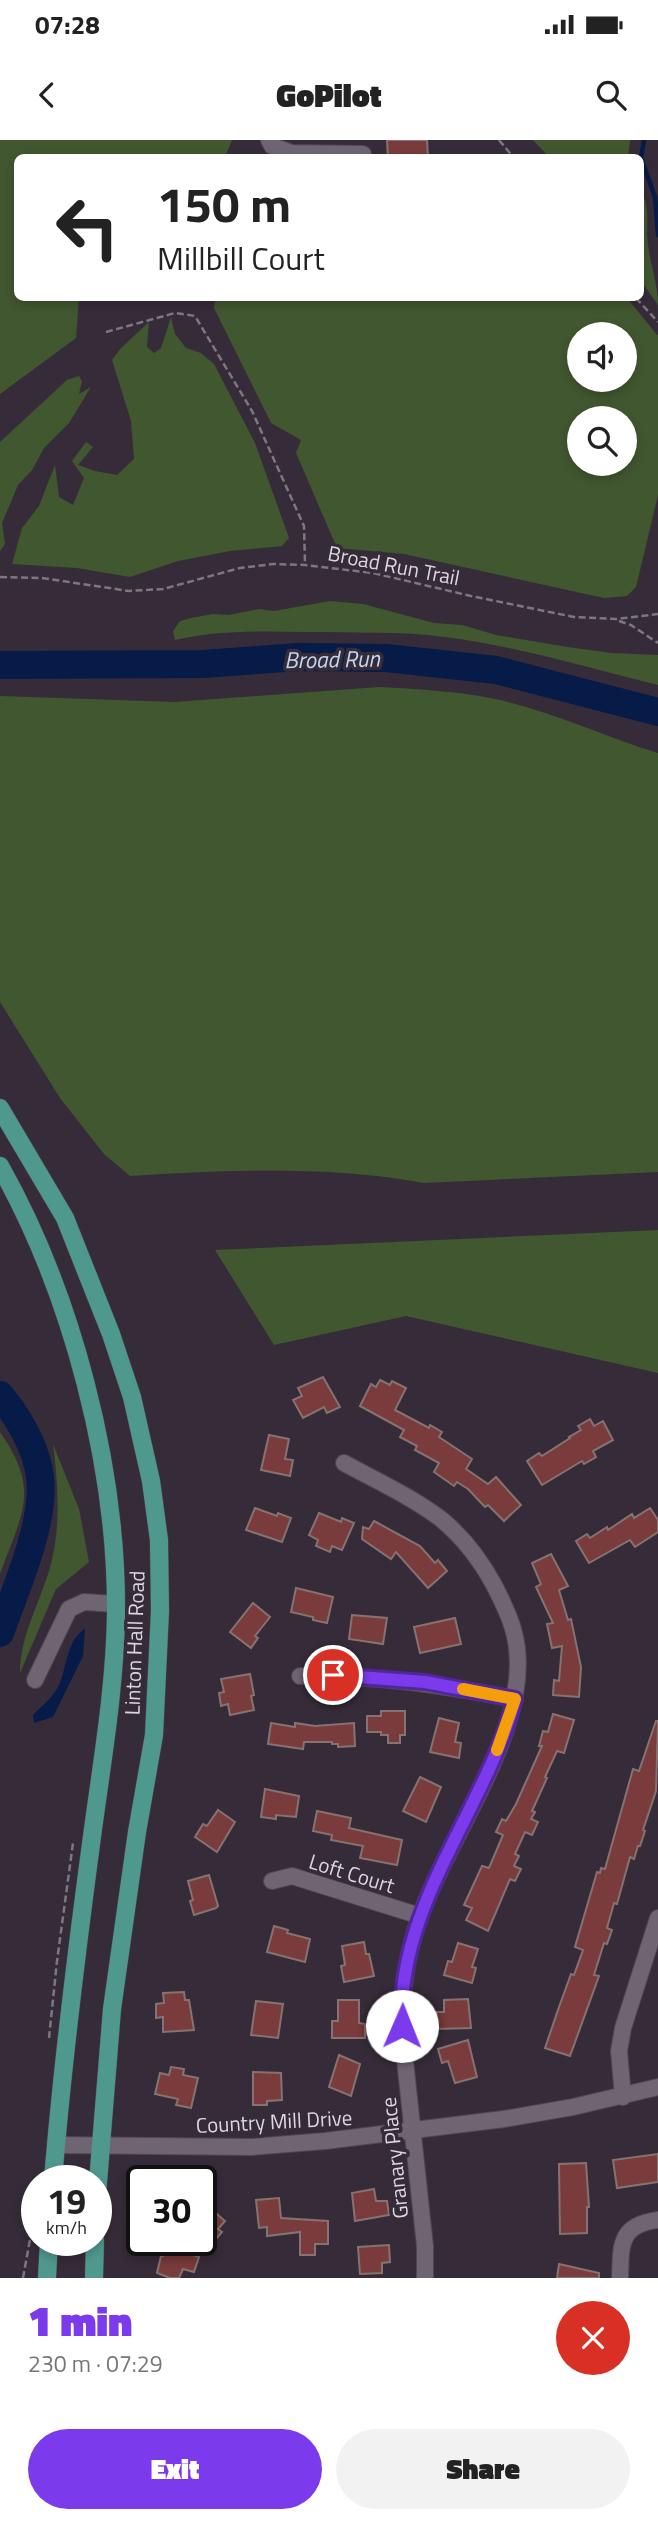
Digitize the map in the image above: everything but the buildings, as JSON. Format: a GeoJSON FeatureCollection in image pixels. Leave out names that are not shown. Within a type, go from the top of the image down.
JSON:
{"type":"FeatureCollection","features":[{"type":"Feature","properties":{"kind":"main road","name":"Linton Hall Road"},"geometry":{"type":"LineString","coordinates":[[0,1108],[65,1218],[111,1334],[132,1397],[150,1480],[159,1540],[160,1611],[154,1735],[114,1995],[99,2165]]}},
{"type":"Feature","properties":{"kind":"main road","name":"Linton Hall Road"},"geometry":{"type":"LineString","coordinates":[[0,1167],[33,1232],[77,1351],[107,1495],[113,1547],[116,1604],[110,1712],[63,2057],[54,2165]]}},
{"type":"Feature","properties":{"kind":"main road"},"geometry":{"type":"LineString","coordinates":[[47,2278],[48,2256]]}},
{"type":"Feature","properties":{"kind":"main road"},"geometry":{"type":"LineString","coordinates":[[94,2278],[95,2256]]}},
{"type":"Feature","properties":{"kind":"street"},"geometry":{"type":"LineString","coordinates":[[270,140],[272,146],[292,153],[363,154]]}},
{"type":"Feature","properties":{"kind":"street","name":"Granary Place"},"geometry":{"type":"LineString","coordinates":[[344,1463],[416,1502],[442,1520],[473,1550],[501,1598],[514,1629],[517,1654],[515,1699],[493,1761],[420,1916],[404,1972],[401,2010],[411,2131],[425,2246],[425,2278]]}},
{"type":"Feature","properties":{"kind":"street"},"geometry":{"type":"LineString","coordinates":[[35,1680],[69,1609],[85,1602],[116,1604]]}},
{"type":"Feature","properties":{"kind":"street"},"geometry":{"type":"LineString","coordinates":[[300,1676],[387,1678],[425,1682],[515,1699]]}},
{"type":"Feature","properties":{"kind":"street","name":"Loft Court"},"geometry":{"type":"LineString","coordinates":[[272,1881],[292,1876],[420,1916]]}},
{"type":"Feature","properties":{"kind":"street"},"geometry":{"type":"LineString","coordinates":[[623,2097],[620,2069],[622,2028],[658,1918]]}},
{"type":"Feature","properties":{"kind":"street","name":"Country Mill Drive"},"geometry":{"type":"LineString","coordinates":[[56,2145],[252,2147],[504,2119],[623,2097],[658,2087]]}},
{"type":"Feature","properties":{"kind":"street"},"geometry":{"type":"LineString","coordinates":[[620,2278],[621,2245],[627,2233],[644,2222],[658,2220]]}},
{"type":"Feature","properties":{"kind":"path"},"geometry":{"type":"LineString","coordinates":[[499,140],[511,154]]}},
{"type":"Feature","properties":{"kind":"path"},"geometry":{"type":"LineString","coordinates":[[639,301],[658,323]]}},
{"type":"Feature","properties":{"kind":"path"},"geometry":{"type":"LineString","coordinates":[[106,332],[175,313],[195,316],[252,411],[299,514],[304,526],[305,565]]}},
{"type":"Feature","properties":{"kind":"path","name":"Broad Run Trail"},"geometry":{"type":"LineString","coordinates":[[0,577],[42,578],[129,591],[163,589],[240,568],[305,565],[373,573],[574,617],[615,620],[657,612]]}},
{"type":"Feature","properties":{"kind":"path"},"geometry":{"type":"LineString","coordinates":[[615,620],[631,625],[658,643]]}},
{"type":"Feature","properties":{"kind":"path"},"geometry":{"type":"LineString","coordinates":[[48,2042],[75,1833]]}},
{"type":"Feature","properties":{"kind":"path"},"geometry":{"type":"LineString","coordinates":[[23,2278],[27,2256]]}},
{"type":"Feature","properties":{"kind":"green space"},"geometry":{"type":"Polygon","coordinates":[[[0,140],[232,140],[226,154],[14,154],[14,301],[79,301],[76,338],[0,394],[0,140]]]}},
{"type":"Feature","properties":{"kind":"green space"},"geometry":{"type":"Polygon","coordinates":[[[533,140],[630,140],[628,154],[546,154],[533,140]]]}},
{"type":"Feature","properties":{"kind":"green space"},"geometry":{"type":"Polygon","coordinates":[[[644,196],[648,244],[658,305],[644,285],[644,196]]]}},
{"type":"Feature","properties":{"kind":"green space"},"geometry":{"type":"Polygon","coordinates":[[[215,301],[629,301],[658,336],[658,495],[636,587],[627,596],[604,598],[404,554],[337,548],[296,453],[301,440],[271,423],[214,308],[215,301]]]}},
{"type":"Feature","properties":{"kind":"green space"},"geometry":{"type":"Polygon","coordinates":[[[171,317],[175,334],[186,348],[201,353],[214,364],[255,443],[289,538],[282,546],[230,551],[178,561],[130,577],[77,568],[12,564],[22,528],[39,506],[55,465],[59,497],[73,505],[84,478],[72,461],[86,442],[93,447],[78,465],[117,475],[134,459],[131,421],[112,360],[149,322],[147,347],[154,353],[161,348],[171,317]]]}},
{"type":"Feature","properties":{"kind":"green space"},"geometry":{"type":"Polygon","coordinates":[[[79,376],[82,381],[79,394],[91,387],[69,423],[44,448],[32,470],[18,485],[2,523],[5,544],[0,551],[0,442],[67,380],[79,376]]]}},
{"type":"Feature","properties":{"kind":"green space"},"geometry":{"type":"Polygon","coordinates":[[[330,601],[363,604],[434,623],[462,625],[496,635],[568,647],[611,653],[658,655],[658,685],[526,652],[428,635],[257,631],[207,634],[175,640],[173,631],[180,621],[191,618],[259,609],[274,611],[330,601]]]}},
{"type":"Feature","properties":{"kind":"green space"},"geometry":{"type":"Polygon","coordinates":[[[379,687],[463,694],[512,703],[658,753],[658,1172],[424,1183],[351,1173],[277,1170],[130,1176],[104,1154],[60,1098],[0,1002],[0,696],[175,702],[379,687]]]}},
{"type":"Feature","properties":{"kind":"green space"},"geometry":{"type":"Polygon","coordinates":[[[658,1230],[658,1373],[406,1316],[274,1345],[215,1250],[658,1230]]]}},
{"type":"Feature","properties":{"kind":"green space"},"geometry":{"type":"Polygon","coordinates":[[[0,1432],[20,1470],[24,1502],[0,1574],[0,1432]]]}},
{"type":"Feature","properties":{"kind":"green space"},"geometry":{"type":"Polygon","coordinates":[[[53,1444],[79,1509],[89,1562],[56,1589],[20,1673],[23,1645],[47,1578],[54,1549],[58,1504],[53,1444]]]}},
{"type":"Feature","properties":{"kind":"water"},"geometry":{"type":"Polygon","coordinates":[[[85,1629],[83,1656],[53,1717],[34,1723],[33,1715],[57,1689],[74,1639],[85,1629]]]}},
{"type":"Feature","properties":{"kind":"waterway"},"geometry":{"type":"LineString","coordinates":[[642,154],[644,140]]}},
{"type":"Feature","properties":{"kind":"waterway"},"geometry":{"type":"LineString","coordinates":[[644,166],[655,197],[658,235]]}},
{"type":"Feature","properties":{"kind":"waterway","name":"Broad Run"},"geometry":{"type":"LineString","coordinates":[[0,665],[203,664],[298,657],[386,658],[496,670],[658,712]]}},
{"type":"Feature","properties":{"kind":"waterway","name":"Broad Run"},"geometry":{"type":"LineString","coordinates":[[0,1395],[31,1444],[38,1466],[41,1495],[28,1556],[0,1633]]}},
{"type":"Feature","properties":{"kind":"slow traffic"},"geometry":{"type":"LineString","coordinates":[[463,1689],[515,1699],[497,1750]]}},
{"type":"Feature","properties":{"kind":"route"},"geometry":{"type":"LineString","coordinates":[[333,1675],[425,1682],[515,1699],[493,1761],[420,1916],[404,1972],[402,2026]]}}]}
